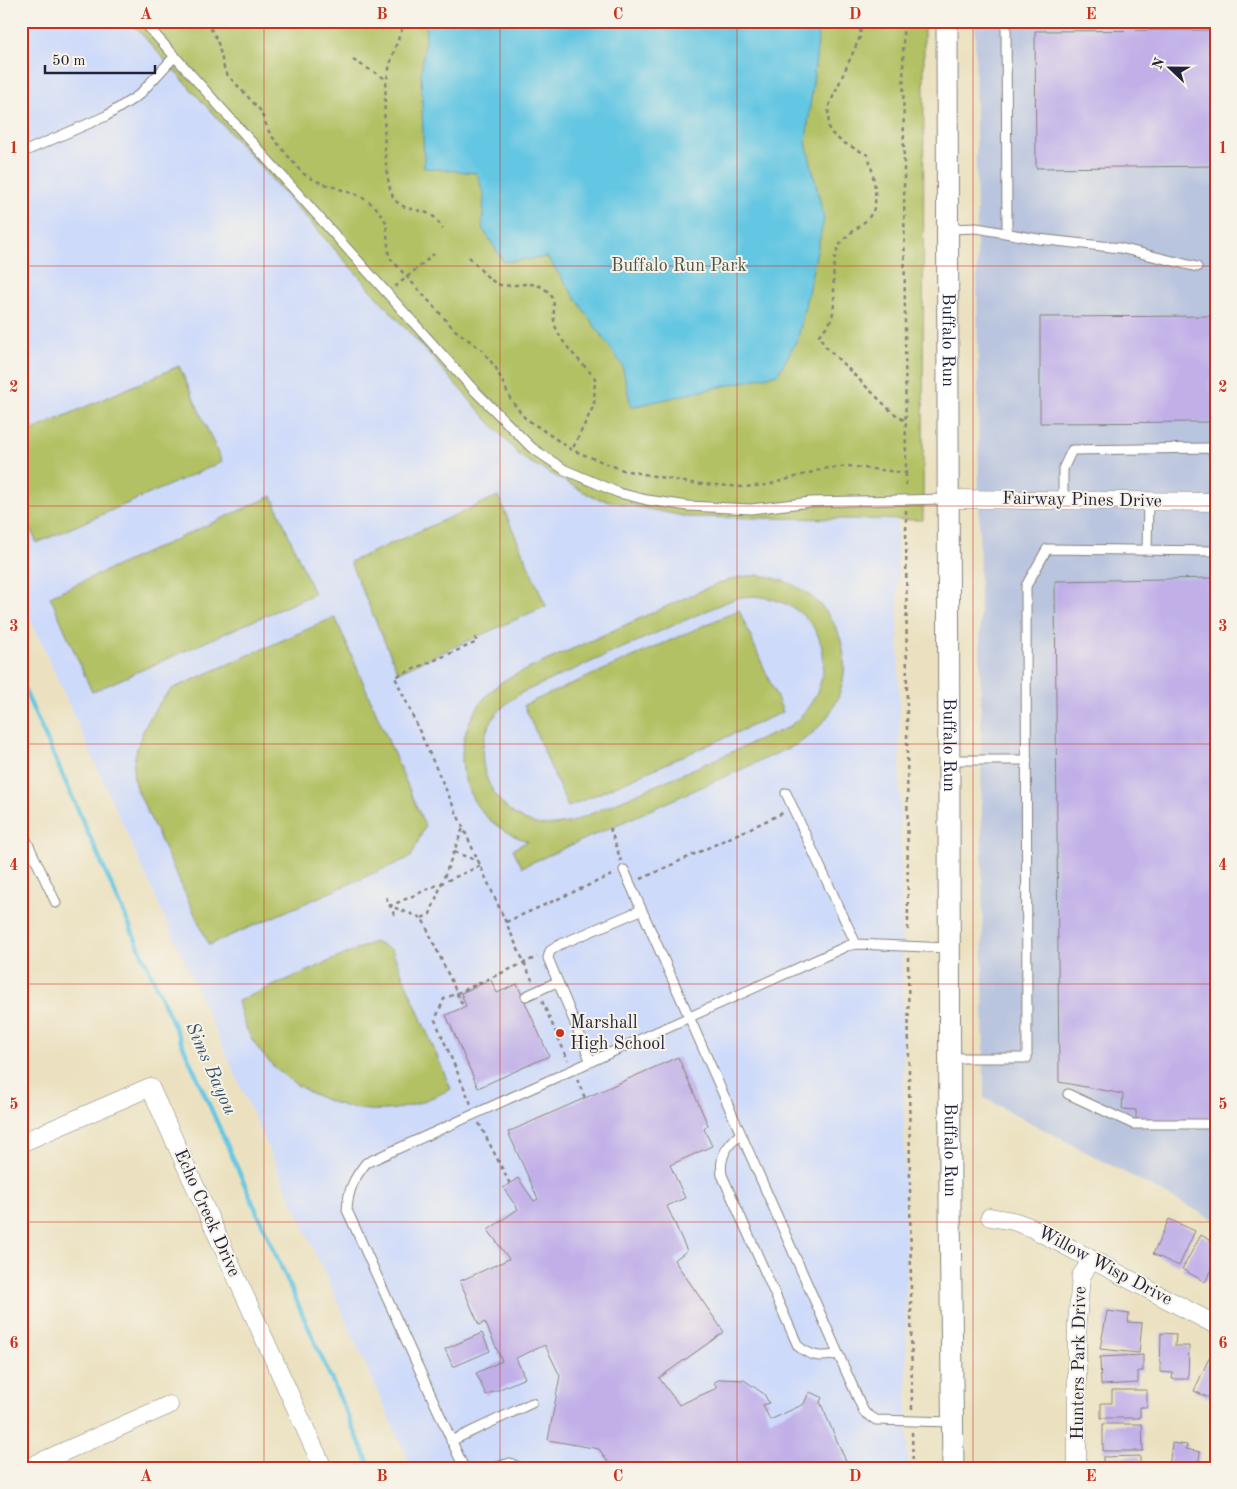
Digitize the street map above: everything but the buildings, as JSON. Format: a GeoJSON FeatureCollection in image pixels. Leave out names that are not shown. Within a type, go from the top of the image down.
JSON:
{"type":"FeatureCollection","features":[{"type":"Feature","properties":{"kind":"street","name":"Buffalo Run"},"geometry":{"type":"LineString","coordinates":[[947,21],[949,1058],[953,1468]]}},
{"type":"Feature","properties":{"kind":"street","name":"Fairway Pines Drive"},"geometry":{"type":"LineString","coordinates":[[949,499],[1216,502]]}},
{"type":"Feature","properties":{"kind":"street","name":"Echo Creek Drive"},"geometry":{"type":"LineString","coordinates":[[21,1143],[150,1087],[323,1468]]}},
{"type":"Feature","properties":{"kind":"street","name":"Willow Wisp Drive"},"geometry":{"type":"LineString","coordinates":[[990,1217],[1013,1221],[1030,1227],[1091,1261],[1216,1325]]}},
{"type":"Feature","properties":{"kind":"street","name":"Hunters Park Drive"},"geometry":{"type":"LineString","coordinates":[[1077,1468],[1076,1323],[1081,1276],[1091,1261]]}},
{"type":"Feature","properties":{"kind":"street"},"geometry":{"type":"LineString","coordinates":[[27,1468],[168,1405]]}},
{"type":"Feature","properties":{"kind":"lane"},"geometry":{"type":"LineString","coordinates":[[143,21],[473,389],[532,448],[564,470],[619,492],[647,500],[688,506],[752,509],[810,502],[949,499]]}},
{"type":"Feature","properties":{"kind":"lane"},"geometry":{"type":"LineString","coordinates":[[1006,21],[1007,234]]}},
{"type":"Feature","properties":{"kind":"lane"},"geometry":{"type":"LineString","coordinates":[[21,153],[106,116],[139,95],[175,56]]}},
{"type":"Feature","properties":{"kind":"lane"},"geometry":{"type":"LineString","coordinates":[[948,229],[976,228],[1007,234],[1120,248],[1197,268]]}},
{"type":"Feature","properties":{"kind":"lane"},"geometry":{"type":"LineString","coordinates":[[1064,500],[1063,469],[1072,450],[1209,448],[1216,455]]}},
{"type":"Feature","properties":{"kind":"lane"},"geometry":{"type":"LineString","coordinates":[[1147,550],[1148,501]]}},
{"type":"Feature","properties":{"kind":"lane"},"geometry":{"type":"LineString","coordinates":[[949,1058],[1027,1058],[1026,586],[1047,549],[1216,551]]}},
{"type":"Feature","properties":{"kind":"lane"},"geometry":{"type":"LineString","coordinates":[[949,760],[1026,760]]}},
{"type":"Feature","properties":{"kind":"lane"},"geometry":{"type":"LineString","coordinates":[[786,793],[856,944]]}},
{"type":"Feature","properties":{"kind":"lane"},"geometry":{"type":"LineString","coordinates":[[21,829],[56,903]]}},
{"type":"Feature","properties":{"kind":"lane"},"geometry":{"type":"LineString","coordinates":[[624,870],[864,1412],[876,1420],[952,1422]]}},
{"type":"Feature","properties":{"kind":"lane"},"geometry":{"type":"LineString","coordinates":[[591,1062],[548,958],[550,951],[559,945],[641,910]]}},
{"type":"Feature","properties":{"kind":"lane"},"geometry":{"type":"LineString","coordinates":[[464,1468],[347,1210],[354,1179],[366,1163],[856,944],[949,948]]}},
{"type":"Feature","properties":{"kind":"lane"},"geometry":{"type":"LineString","coordinates":[[526,996],[557,982]]}},
{"type":"Feature","properties":{"kind":"lane"},"geometry":{"type":"LineString","coordinates":[[1068,1094],[1132,1124],[1216,1124]]}},
{"type":"Feature","properties":{"kind":"lane"},"geometry":{"type":"LineString","coordinates":[[740,1134],[727,1147],[720,1166],[722,1175],[798,1346],[806,1353],[824,1358],[838,1354]]}},
{"type":"Feature","properties":{"kind":"lane"},"geometry":{"type":"LineString","coordinates":[[451,1441],[532,1403]]}},
{"type":"Feature","properties":{"kind":"lane"},"geometry":{"type":"LineString","coordinates":[[493,1468],[510,1463],[520,1468]]}},
{"type":"Feature","properties":{"kind":"path"},"geometry":{"type":"LineString","coordinates":[[206,21],[217,39],[225,72],[260,110],[270,134],[302,173],[316,181],[360,196],[375,206],[386,222],[389,257],[455,330],[482,350],[496,368],[511,400],[525,418],[572,450],[623,470],[690,484],[743,487],[767,485],[823,469],[848,466],[906,473]]}},
{"type":"Feature","properties":{"kind":"path"},"geometry":{"type":"LineString","coordinates":[[402,21],[402,28],[387,79],[384,109],[386,158],[391,191],[395,201],[406,208],[433,216],[442,229]]}},
{"type":"Feature","properties":{"kind":"path"},"geometry":{"type":"LineString","coordinates":[[861,21],[860,36],[828,108],[829,131],[842,142],[868,155],[873,172],[874,208],[862,224],[838,246],[832,277],[834,300],[831,320],[819,335],[826,347],[891,411],[906,422]]}},
{"type":"Feature","properties":{"kind":"path"},"geometry":{"type":"LineString","coordinates":[[903,21],[913,1468]]}},
{"type":"Feature","properties":{"kind":"path"},"geometry":{"type":"LineString","coordinates":[[353,60],[387,79]]}},
{"type":"Feature","properties":{"kind":"path"},"geometry":{"type":"LineString","coordinates":[[388,294],[434,254]]}},
{"type":"Feature","properties":{"kind":"path"},"geometry":{"type":"LineString","coordinates":[[469,257],[488,277],[500,285],[539,285],[548,291],[555,301],[555,324],[560,337],[595,378],[594,405],[572,450]]}},
{"type":"Feature","properties":{"kind":"path"},"geometry":{"type":"LineString","coordinates":[[475,638],[477,642],[395,677],[585,1098]]}},
{"type":"Feature","properties":{"kind":"path"},"geometry":{"type":"LineString","coordinates":[[630,884],[793,809]]}},
{"type":"Feature","properties":{"kind":"path"},"geometry":{"type":"LineString","coordinates":[[422,918],[430,914],[463,827]]}},
{"type":"Feature","properties":{"kind":"path"},"geometry":{"type":"LineString","coordinates":[[506,922],[624,870],[610,828]]}},
{"type":"Feature","properties":{"kind":"path"},"geometry":{"type":"LineString","coordinates":[[454,852],[478,861]]}},
{"type":"Feature","properties":{"kind":"path"},"geometry":{"type":"LineString","coordinates":[[390,906],[480,866]]}},
{"type":"Feature","properties":{"kind":"path"},"geometry":{"type":"LineString","coordinates":[[386,897],[395,916]]}},
{"type":"Feature","properties":{"kind":"path"},"geometry":{"type":"LineString","coordinates":[[390,906],[422,918],[462,1004]]}},
{"type":"Feature","properties":{"kind":"path"},"geometry":{"type":"LineString","coordinates":[[510,1184],[475,1114],[435,1020],[444,999],[540,956],[548,958]]}},
{"type":"Feature","properties":{"kind":"shaded area","name":"Marshall High School"},"geometry":{"type":"Polygon","coordinates":[[[21,21],[126,21],[137,29],[521,457],[595,498],[688,517],[897,520],[908,1468],[412,1468],[21,598],[21,21]]]}},
{"type":"Feature","properties":{"kind":"shaded area"},"geometry":{"type":"Polygon","coordinates":[[[975,21],[1216,21],[1216,1221],[984,1098],[975,21]]]}},
{"type":"Feature","properties":{"kind":"green space","name":"Buffalo Run Park"},"geometry":{"type":"Polygon","coordinates":[[[126,21],[924,21],[923,520],[688,517],[595,498],[521,457],[137,29],[126,21]]]}},
{"type":"Feature","properties":{"kind":"green space"},"geometry":{"type":"Polygon","coordinates":[[[179,366],[222,462],[37,543],[21,508],[21,435],[179,366]]]}},
{"type":"Feature","properties":{"kind":"green space"},"geometry":{"type":"Polygon","coordinates":[[[272,496],[314,594],[92,692],[50,596],[272,496]]]}},
{"type":"Feature","properties":{"kind":"green space"},"geometry":{"type":"Polygon","coordinates":[[[498,496],[546,606],[398,672],[350,562],[498,496]]]}},
{"type":"Feature","properties":{"kind":"green space"},"geometry":{"type":"Polygon","coordinates":[[[758,575],[790,583],[815,599],[832,621],[842,646],[844,673],[837,699],[821,724],[796,745],[522,867],[513,849],[528,841],[502,829],[482,812],[469,791],[463,768],[463,744],[470,720],[485,698],[506,679],[716,584],[740,577],[758,575]],[[755,596],[740,597],[521,693],[501,709],[493,718],[487,730],[483,745],[483,761],[486,776],[492,790],[513,813],[526,821],[541,825],[572,822],[789,727],[807,709],[818,689],[823,668],[822,647],[814,629],[800,613],[781,602],[755,596]]]}},
{"type":"Feature","properties":{"kind":"green space"},"geometry":{"type":"Polygon","coordinates":[[[739,610],[783,712],[568,807],[524,705],[739,610]]]}},
{"type":"Feature","properties":{"kind":"green space"},"geometry":{"type":"Polygon","coordinates":[[[335,617],[425,826],[411,857],[209,945],[135,785],[133,773],[134,760],[142,733],[156,708],[172,689],[335,617]]]}},
{"type":"Feature","properties":{"kind":"green space"},"geometry":{"type":"Polygon","coordinates":[[[374,942],[392,950],[451,1089],[403,1108],[365,1110],[343,1106],[302,1088],[283,1075],[267,1060],[254,1042],[243,1020],[238,1001],[374,942]]]}},
{"type":"Feature","properties":{"kind":"water"},"geometry":{"type":"Polygon","coordinates":[[[427,21],[816,21],[818,40],[806,142],[824,219],[798,338],[778,374],[631,407],[622,365],[547,257],[504,262],[482,228],[484,197],[477,173],[424,168],[421,75],[427,21]]]}},
{"type":"Feature","properties":{"kind":"waterway","name":"Sims Bayou"},"geometry":{"type":"LineString","coordinates":[[21,682],[371,1468]]}},
{"type":"Feature","properties":{"kind":"place","name":"Marshall High School"},"geometry":{"type":"Point","coordinates":[560,1033]}}]}
